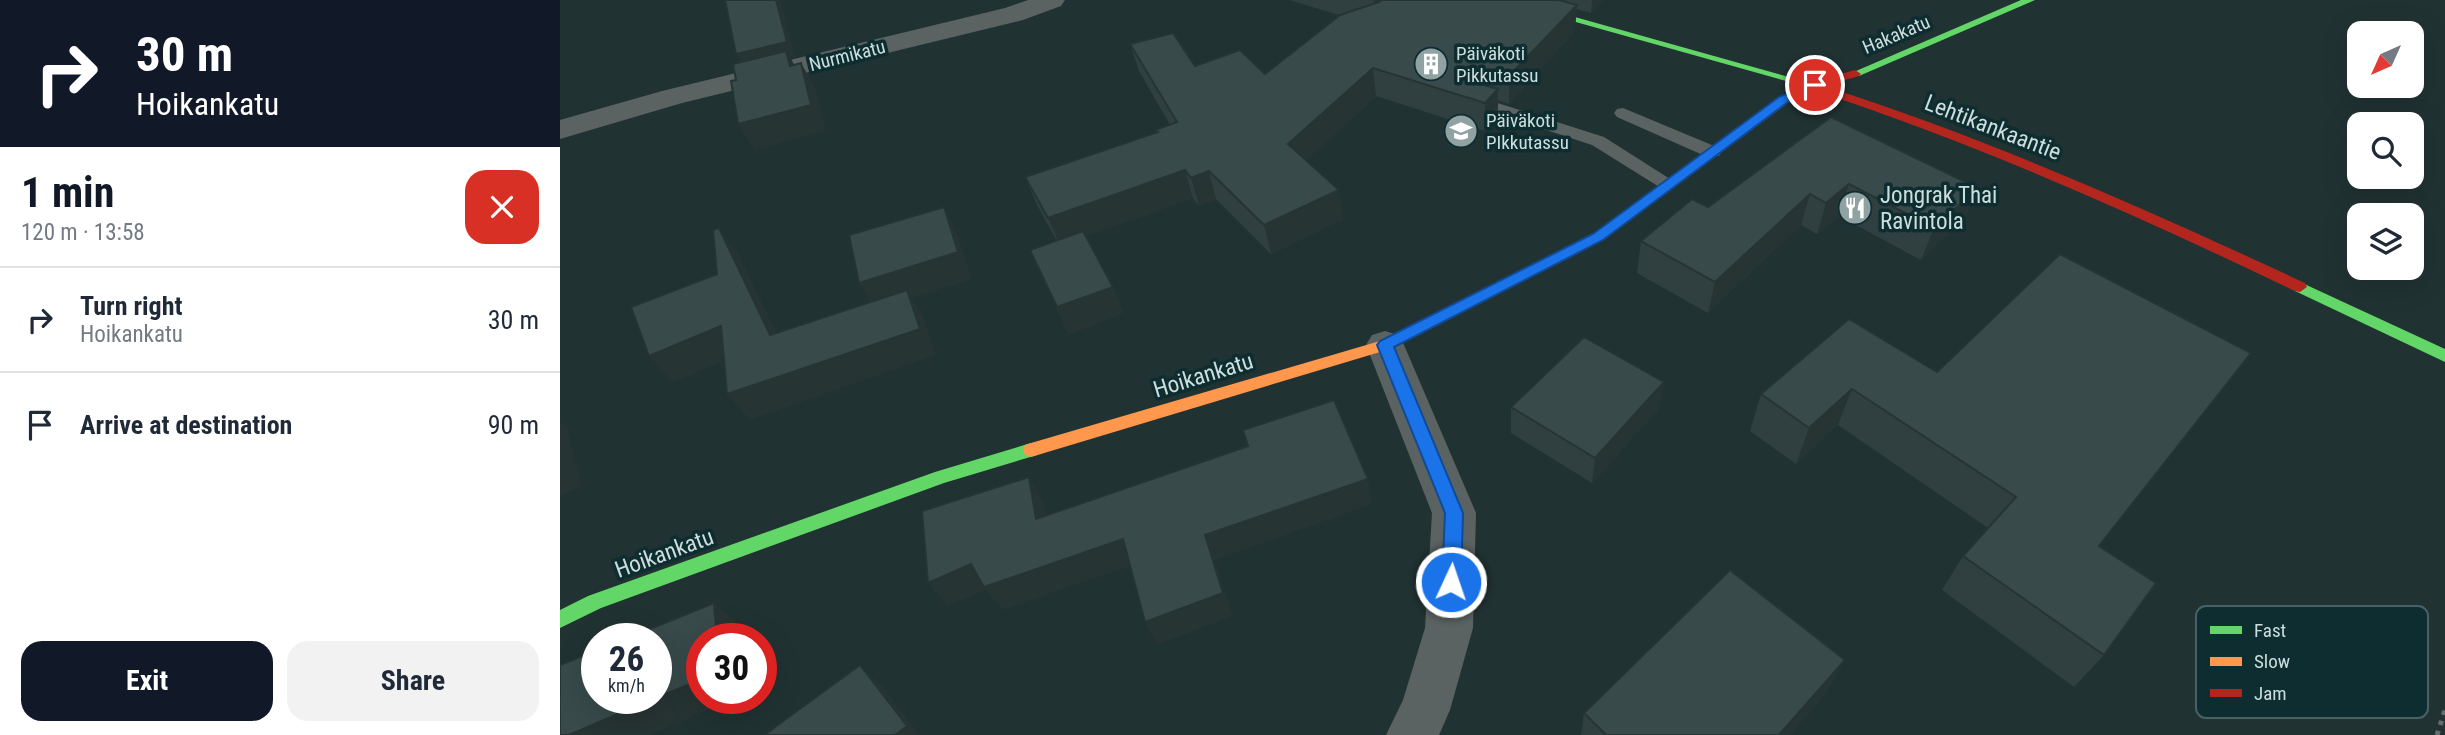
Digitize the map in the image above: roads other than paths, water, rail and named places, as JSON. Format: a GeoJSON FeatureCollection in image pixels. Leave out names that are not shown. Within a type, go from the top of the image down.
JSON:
{"type":"FeatureCollection","features":[{"type":"Feature","properties":{"kind":"street","name":"Nurmikatu"},"geometry":{"type":"LineString","coordinates":[[560,130],[672,97],[1014,14],[1052,0]]}},
{"type":"Feature","properties":{"kind":"street","name":"Lehtikankaantie"},"geometry":{"type":"LineString","coordinates":[[1502,0],[1815,85],[1939,129],[2084,187],[2445,356]]}},
{"type":"Feature","properties":{"kind":"street","name":"Hakakatu"},"geometry":{"type":"LineString","coordinates":[[1815,85],[1851,76],[2031,0]]}},
{"type":"Feature","properties":{"kind":"street","name":"Hoikankatu"},"geometry":{"type":"LineString","coordinates":[[560,619],[595,602],[941,477],[1385,345],[1598,237],[1784,100],[1815,85]]}},
{"type":"Feature","properties":{"kind":"street"},"geometry":{"type":"LineString","coordinates":[[1385,345],[1454,513],[1449,628],[1425,710],[1411,735]]}},
{"type":"Feature","properties":{"kind":"lane"},"geometry":{"type":"LineString","coordinates":[[1488,105],[1598,141],[1668,184]]}},
{"type":"Feature","properties":{"kind":"lane"},"geometry":{"type":"LineString","coordinates":[[1623,113],[1712,152]]}},
{"type":"Feature","properties":{"kind":"place","name":"Päiväkoti Pikkutassu"},"geometry":{"type":"Point","coordinates":[1431,64]}},
{"type":"Feature","properties":{"kind":"place","name":"Päiväkoti PIkkutassu"},"geometry":{"type":"Point","coordinates":[1461,131]}},
{"type":"Feature","properties":{"kind":"place","name":"Jongrak Thai Ravintola"},"geometry":{"type":"Point","coordinates":[1855,208]}}]}
